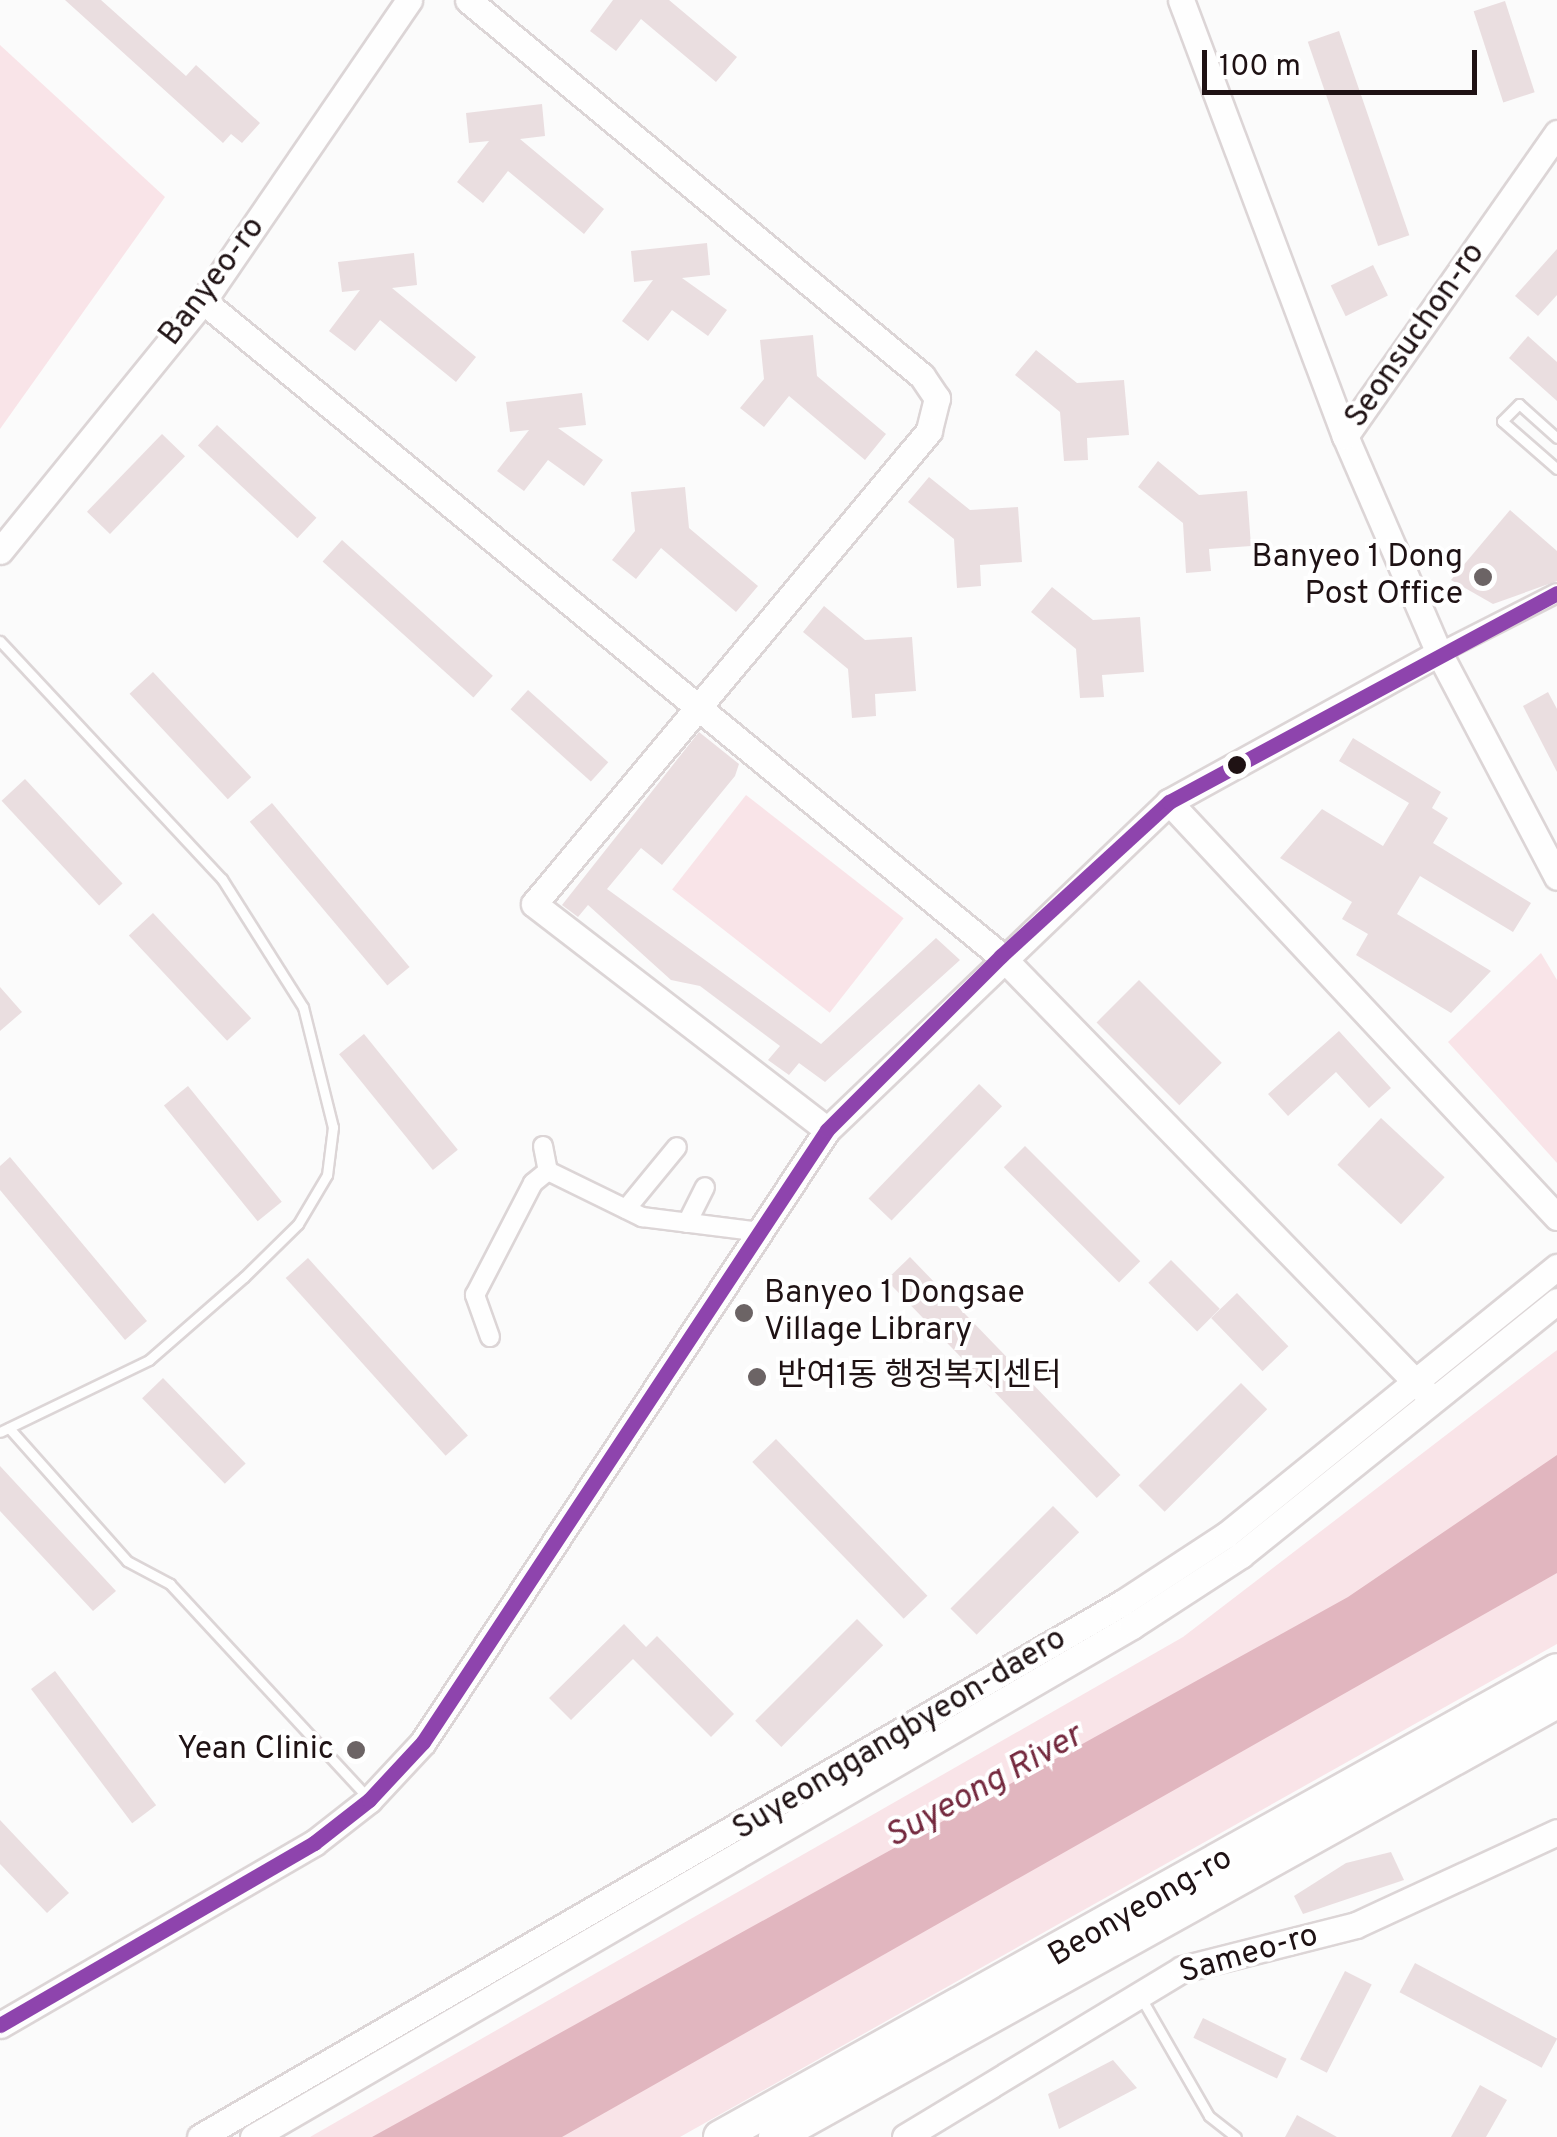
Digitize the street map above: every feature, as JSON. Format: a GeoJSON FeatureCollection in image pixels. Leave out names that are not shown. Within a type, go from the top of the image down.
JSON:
{"type":"FeatureCollection","features":[{"type":"Feature","properties":{"kind":"highway","name":"Beonyeong-ro"},"geometry":{"type":"LineString","coordinates":[[720,2137],[1557,1670]]}},
{"type":"Feature","properties":{"kind":"highway","name":"Beonyeong-ro"},"geometry":{"type":"LineString","coordinates":[[775,2137],[1557,1702]]}},
{"type":"Feature","properties":{"kind":"main road","name":"Banyeo-ro"},"geometry":{"type":"LineString","coordinates":[[0,552],[203,301],[409,0]]}},
{"type":"Feature","properties":{"kind":"main road"},"geometry":{"type":"LineString","coordinates":[[468,0],[922,376],[937,398],[929,430],[700,704],[537,890],[535,909],[827,1130]]}},
{"type":"Feature","properties":{"kind":"main road"},"geometry":{"type":"LineString","coordinates":[[1180,0],[1345,436]]}},
{"type":"Feature","properties":{"kind":"main road","name":"Seonsuchon-ro"},"geometry":{"type":"LineString","coordinates":[[1557,133],[1345,436],[1439,654],[1557,877]]}},
{"type":"Feature","properties":{"kind":"main road"},"geometry":{"type":"LineString","coordinates":[[203,301],[700,704],[1001,956],[1433,1400]]}},
{"type":"Feature","properties":{"kind":"main road"},"geometry":{"type":"LineString","coordinates":[[0,2024],[314,1843],[370,1800],[424,1742],[827,1130],[1001,956],[1169,802],[1439,654]]}},
{"type":"Feature","properties":{"kind":"main road"},"geometry":{"type":"LineString","coordinates":[[1169,802],[1557,1216]]}},
{"type":"Feature","properties":{"kind":"main road","name":"Suyeonggangbyeon-daero"},"geometry":{"type":"LineString","coordinates":[[200,2137],[1122,1604],[1226,1535],[1557,1268]]}},
{"type":"Feature","properties":{"kind":"main road","name":"Suyeonggangbyeon-daero"},"geometry":{"type":"LineString","coordinates":[[253,2137],[1132,1626],[1242,1555],[1557,1301]]}},
{"type":"Feature","properties":{"kind":"main road","name":"Sameo-ro"},"geometry":{"type":"LineString","coordinates":[[904,2137],[1182,1969],[1356,1925],[1557,1832]]}},
{"type":"Feature","properties":{"kind":"street"},"geometry":{"type":"LineString","coordinates":[[1439,654],[1557,593]]}},
{"type":"Feature","properties":{"kind":"street"},"geometry":{"type":"LineString","coordinates":[[542,1146],[548,1171]]}},
{"type":"Feature","properties":{"kind":"street"},"geometry":{"type":"LineString","coordinates":[[626,1209],[677,1147]]}},
{"type":"Feature","properties":{"kind":"street"},"geometry":{"type":"LineString","coordinates":[[548,1171],[626,1209],[687,1223],[760,1232]]}},
{"type":"Feature","properties":{"kind":"street"},"geometry":{"type":"LineString","coordinates":[[490,1338],[475,1296],[533,1183],[548,1171]]}},
{"type":"Feature","properties":{"kind":"street"},"geometry":{"type":"LineString","coordinates":[[687,1223],[705,1188]]}},
{"type":"Feature","properties":{"kind":"lane"},"geometry":{"type":"LineString","coordinates":[[1557,438],[1519,404],[1502,421],[1557,469]]}},
{"type":"Feature","properties":{"kind":"lane"},"geometry":{"type":"LineString","coordinates":[[0,641],[222,880],[302,1006],[333,1127],[327,1175],[298,1224],[244,1278],[149,1360],[4,1430],[127,1561],[170,1584],[370,1800]]}},
{"type":"Feature","properties":{"kind":"lane"},"geometry":{"type":"LineString","coordinates":[[1140,1996],[1209,2116],[1236,2137]]}},
{"type":"Feature","properties":{"kind":"shaded area"},"geometry":{"type":"Polygon","coordinates":[[[0,45],[165,197],[0,429],[0,45]]]}},
{"type":"Feature","properties":{"kind":"shaded area"},"geometry":{"type":"Polygon","coordinates":[[[746,795],[904,918],[830,1013],[672,890],[746,795]]]}},
{"type":"Feature","properties":{"kind":"shaded area"},"geometry":{"type":"Polygon","coordinates":[[[1541,953],[1557,980],[1557,1163],[1448,1042],[1541,953]]]}},
{"type":"Feature","properties":{"kind":"shaded area"},"geometry":{"type":"Polygon","coordinates":[[[1557,1350],[1557,1644],[680,2137],[310,2137],[1183,1637],[1557,1350]]]}},
{"type":"Feature","properties":{"kind":"shaded area"},"geometry":{"type":"Polygon","coordinates":[[[1557,1455],[1557,1573],[562,2137],[372,2137],[1348,1597],[1557,1455]]]}},
{"type":"Feature","properties":{"kind":"building"},"geometry":{"type":"Polygon","coordinates":[[[65,0],[101,0],[186,76],[196,65],[260,123],[242,143],[231,134],[223,143],[65,0]]]}},
{"type":"Feature","properties":{"kind":"building"},"geometry":{"type":"Polygon","coordinates":[[[613,0],[669,0],[737,57],[716,82],[641,19],[616,51],[590,31],[613,0]]]}},
{"type":"Feature","properties":{"kind":"building"},"geometry":{"type":"Polygon","coordinates":[[[1505,1],[1535,92],[1503,102],[1474,11],[1505,1]]]}},
{"type":"Feature","properties":{"kind":"building"},"geometry":{"type":"Polygon","coordinates":[[[1339,31],[1409,235],[1378,246],[1308,42],[1339,31]]]}},
{"type":"Feature","properties":{"kind":"building"},"geometry":{"type":"Polygon","coordinates":[[[542,104],[545,136],[520,139],[604,209],[584,234],[508,171],[483,203],[457,182],[489,141],[469,143],[466,113],[542,104]]]}},
{"type":"Feature","properties":{"kind":"building"},"geometry":{"type":"Polygon","coordinates":[[[707,243],[710,275],[682,278],[727,310],[708,336],[672,310],[648,341],[622,321],[653,280],[634,282],[631,251],[707,243]]]}},
{"type":"Feature","properties":{"kind":"building"},"geometry":{"type":"Polygon","coordinates":[[[1557,249],[1557,295],[1538,316],[1515,296],[1557,249]]]}},
{"type":"Feature","properties":{"kind":"building"},"geometry":{"type":"Polygon","coordinates":[[[414,253],[417,285],[392,288],[476,357],[456,382],[380,320],[355,351],[329,331],[360,290],[342,292],[338,262],[414,253]]]}},
{"type":"Feature","properties":{"kind":"building"},"geometry":{"type":"Polygon","coordinates":[[[1373,265],[1388,296],[1346,316],[1331,286],[1373,265]]]}},
{"type":"Feature","properties":{"kind":"building"},"geometry":{"type":"Polygon","coordinates":[[[813,335],[817,376],[886,434],[865,460],[789,396],[764,427],[740,408],[764,379],[760,340],[813,335]]]}},
{"type":"Feature","properties":{"kind":"building"},"geometry":{"type":"Polygon","coordinates":[[[1528,336],[1557,362],[1557,401],[1509,358],[1528,336]]]}},
{"type":"Feature","properties":{"kind":"building"},"geometry":{"type":"Polygon","coordinates":[[[1036,350],[1077,383],[1124,380],[1129,435],[1087,438],[1088,460],[1064,461],[1060,412],[1015,375],[1036,350]]]}},
{"type":"Feature","properties":{"kind":"building"},"geometry":{"type":"Polygon","coordinates":[[[582,393],[586,425],[558,428],[603,460],[584,486],[548,460],[524,491],[497,471],[529,430],[510,432],[506,402],[582,393]]]}},
{"type":"Feature","properties":{"kind":"building"},"geometry":{"type":"Polygon","coordinates":[[[217,425],[316,518],[297,538],[198,445],[217,425]]]}},
{"type":"Feature","properties":{"kind":"building"},"geometry":{"type":"Polygon","coordinates":[[[162,434],[185,456],[110,534],[87,512],[162,434]]]}},
{"type":"Feature","properties":{"kind":"building"},"geometry":{"type":"Polygon","coordinates":[[[1158,461],[1199,495],[1247,491],[1251,546],[1209,549],[1211,571],[1186,573],[1183,523],[1138,487],[1158,461]]]}},
{"type":"Feature","properties":{"kind":"building"},"geometry":{"type":"Polygon","coordinates":[[[929,477],[970,510],[1018,507],[1022,562],[980,565],[981,586],[957,588],[954,539],[908,502],[929,477]]]}},
{"type":"Feature","properties":{"kind":"building"},"geometry":{"type":"Polygon","coordinates":[[[685,487],[689,528],[758,586],[736,612],[661,548],[636,579],[612,560],[635,531],[631,492],[685,487]]]}},
{"type":"Feature","properties":{"kind":"building"},"geometry":{"type":"Polygon","coordinates":[[[1510,510],[1557,551],[1557,581],[1493,604],[1451,580],[1510,510]]]}},
{"type":"Feature","properties":{"kind":"building"},"geometry":{"type":"Polygon","coordinates":[[[342,540],[493,676],[473,697],[323,562],[342,540]]]}},
{"type":"Feature","properties":{"kind":"building"},"geometry":{"type":"Polygon","coordinates":[[[1052,587],[1093,620],[1140,617],[1144,672],[1102,675],[1104,697],[1080,698],[1076,649],[1031,612],[1052,587]]]}},
{"type":"Feature","properties":{"kind":"building"},"geometry":{"type":"Polygon","coordinates":[[[824,606],[865,640],[912,637],[916,691],[875,694],[876,716],[852,718],[848,669],[803,632],[824,606]]]}},
{"type":"Feature","properties":{"kind":"building"},"geometry":{"type":"Polygon","coordinates":[[[153,672],[251,777],[228,799],[130,694],[153,672]]]}},
{"type":"Feature","properties":{"kind":"building"},"geometry":{"type":"Polygon","coordinates":[[[528,690],[608,762],[591,782],[511,709],[528,690]]]}},
{"type":"Feature","properties":{"kind":"building"},"geometry":{"type":"Polygon","coordinates":[[[1548,692],[1557,709],[1557,772],[1523,706],[1548,692]]]}},
{"type":"Feature","properties":{"kind":"building"},"geometry":{"type":"Polygon","coordinates":[[[699,732],[739,764],[735,776],[662,865],[641,848],[607,889],[821,1044],[936,938],[960,960],[825,1082],[799,1063],[789,1075],[768,1060],[780,1046],[700,986],[671,980],[588,905],[578,917],[562,905],[699,732]]]}},
{"type":"Feature","properties":{"kind":"building"},"geometry":{"type":"Polygon","coordinates":[[[1353,738],[1441,792],[1432,808],[1448,818],[1433,843],[1531,903],[1513,932],[1420,876],[1397,914],[1491,971],[1451,1013],[1356,955],[1368,934],[1342,919],[1352,902],[1280,858],[1322,809],[1383,846],[1409,803],[1339,761],[1353,738]]]}},
{"type":"Feature","properties":{"kind":"building"},"geometry":{"type":"Polygon","coordinates":[[[25,779],[123,884],[99,905],[2,801],[25,779]]]}},
{"type":"Feature","properties":{"kind":"building"},"geometry":{"type":"Polygon","coordinates":[[[272,803],[410,967],[387,986],[250,822],[272,803]]]}},
{"type":"Feature","properties":{"kind":"building"},"geometry":{"type":"Polygon","coordinates":[[[153,913],[251,1018],[227,1041],[129,936],[153,913]]]}},
{"type":"Feature","properties":{"kind":"building"},"geometry":{"type":"Polygon","coordinates":[[[1139,980],[1222,1063],[1179,1105],[1097,1022],[1139,980]]]}},
{"type":"Feature","properties":{"kind":"building"},"geometry":{"type":"Polygon","coordinates":[[[0,987],[22,1012],[0,1031],[0,987]]]}},
{"type":"Feature","properties":{"kind":"building"},"geometry":{"type":"Polygon","coordinates":[[[1339,1031],[1391,1088],[1369,1108],[1336,1072],[1288,1116],[1268,1094],[1339,1031]]]}},
{"type":"Feature","properties":{"kind":"building"},"geometry":{"type":"Polygon","coordinates":[[[364,1034],[458,1150],[433,1170],[339,1054],[364,1034]]]}},
{"type":"Feature","properties":{"kind":"building"},"geometry":{"type":"Polygon","coordinates":[[[979,1084],[1002,1106],[892,1221],[869,1198],[979,1084]]]}},
{"type":"Feature","properties":{"kind":"building"},"geometry":{"type":"Polygon","coordinates":[[[188,1086],[282,1202],[258,1221],[164,1106],[188,1086]]]}},
{"type":"Feature","properties":{"kind":"building"},"geometry":{"type":"Polygon","coordinates":[[[1381,1118],[1445,1177],[1401,1224],[1337,1165],[1381,1118]]]}},
{"type":"Feature","properties":{"kind":"building"},"geometry":{"type":"Polygon","coordinates":[[[1025,1146],[1140,1261],[1119,1282],[1004,1167],[1025,1146]]]}},
{"type":"Feature","properties":{"kind":"building"},"geometry":{"type":"Polygon","coordinates":[[[10,1157],[147,1321],[125,1340],[0,1190],[0,1166],[10,1157]]]}},
{"type":"Feature","properties":{"kind":"building"},"geometry":{"type":"Polygon","coordinates":[[[910,1257],[1120,1475],[1097,1498],[886,1280],[910,1257]]]}},
{"type":"Feature","properties":{"kind":"building"},"geometry":{"type":"Polygon","coordinates":[[[308,1258],[468,1436],[446,1456],[286,1278],[308,1258]]]}},
{"type":"Feature","properties":{"kind":"building"},"geometry":{"type":"Polygon","coordinates":[[[1171,1260],[1220,1309],[1197,1331],[1148,1283],[1171,1260]]]}},
{"type":"Feature","properties":{"kind":"building"},"geometry":{"type":"Polygon","coordinates":[[[1237,1293],[1288,1346],[1263,1371],[1211,1318],[1237,1293]]]}},
{"type":"Feature","properties":{"kind":"building"},"geometry":{"type":"Polygon","coordinates":[[[163,1378],[246,1464],[225,1484],[142,1398],[163,1378]]]}},
{"type":"Feature","properties":{"kind":"building"},"geometry":{"type":"Polygon","coordinates":[[[1241,1383],[1267,1409],[1165,1512],[1138,1486],[1241,1383]]]}},
{"type":"Feature","properties":{"kind":"building"},"geometry":{"type":"Polygon","coordinates":[[[776,1439],[927,1596],[904,1619],[752,1462],[776,1439]]]}},
{"type":"Feature","properties":{"kind":"building"},"geometry":{"type":"Polygon","coordinates":[[[0,1466],[116,1591],[93,1611],[0,1511],[0,1466]]]}},
{"type":"Feature","properties":{"kind":"building"},"geometry":{"type":"Polygon","coordinates":[[[1053,1506],[1079,1532],[977,1635],[950,1609],[1053,1506]]]}},
{"type":"Feature","properties":{"kind":"building"},"geometry":{"type":"Polygon","coordinates":[[[857,1619],[883,1645],[781,1747],[755,1721],[857,1619]]]}},
{"type":"Feature","properties":{"kind":"building"},"geometry":{"type":"Polygon","coordinates":[[[624,1624],[646,1647],[657,1636],[734,1714],[711,1737],[633,1659],[571,1720],[549,1698],[624,1624]]]}},
{"type":"Feature","properties":{"kind":"building"},"geometry":{"type":"Polygon","coordinates":[[[55,1671],[156,1805],[132,1823],[31,1689],[55,1671]]]}},
{"type":"Feature","properties":{"kind":"building"},"geometry":{"type":"Polygon","coordinates":[[[0,1820],[69,1893],[47,1913],[0,1864],[0,1820]]]}},
{"type":"Feature","properties":{"kind":"building"},"geometry":{"type":"Polygon","coordinates":[[[1391,1852],[1404,1880],[1303,1914],[1294,1896],[1346,1863],[1391,1852]]]}},
{"type":"Feature","properties":{"kind":"building"},"geometry":{"type":"Polygon","coordinates":[[[1415,1963],[1557,2039],[1542,2068],[1400,1992],[1415,1963]]]}},
{"type":"Feature","properties":{"kind":"building"},"geometry":{"type":"Polygon","coordinates":[[[1345,1971],[1372,1985],[1327,2073],[1300,2059],[1345,1971]]]}},
{"type":"Feature","properties":{"kind":"building"},"geometry":{"type":"Polygon","coordinates":[[[1203,2018],[1287,2059],[1277,2079],[1193,2038],[1203,2018]]]}},
{"type":"Feature","properties":{"kind":"building"},"geometry":{"type":"Polygon","coordinates":[[[1113,2060],[1137,2088],[1059,2129],[1048,2094],[1113,2060]]]}},
{"type":"Feature","properties":{"kind":"building"},"geometry":{"type":"Polygon","coordinates":[[[1480,2085],[1507,2100],[1486,2137],[1451,2137],[1480,2085]]]}},
{"type":"Feature","properties":{"kind":"building"},"geometry":{"type":"Polygon","coordinates":[[[1297,2115],[1337,2137],[1285,2137],[1297,2115]]]}},
{"type":"Feature","properties":{"kind":"transit line"},"geometry":{"type":"LineString","coordinates":[[0,2025],[314,1843],[369,1800],[423,1742],[827,1130],[1001,956],[1169,802],[1557,593]]}},
{"type":"Feature","properties":{"kind":"place","name":"Banyeo 1 Dong Post Office"},"geometry":{"type":"Point","coordinates":[1483,577]}},
{"type":"Feature","properties":{"kind":"place","name":"Banyeo 1 Dongsae Village Library"},"geometry":{"type":"Point","coordinates":[744,1313]}},
{"type":"Feature","properties":{"kind":"place","name":"반여1동 행정복지센터"},"geometry":{"type":"Point","coordinates":[757,1377]}},
{"type":"Feature","properties":{"kind":"place","name":"Yean Clinic"},"geometry":{"type":"Point","coordinates":[356,1750]}},
{"type":"Feature","properties":{"kind":"water label","name":"Suyeong River"},"geometry":{"type":"Point","coordinates":[984,1787]}}]}
